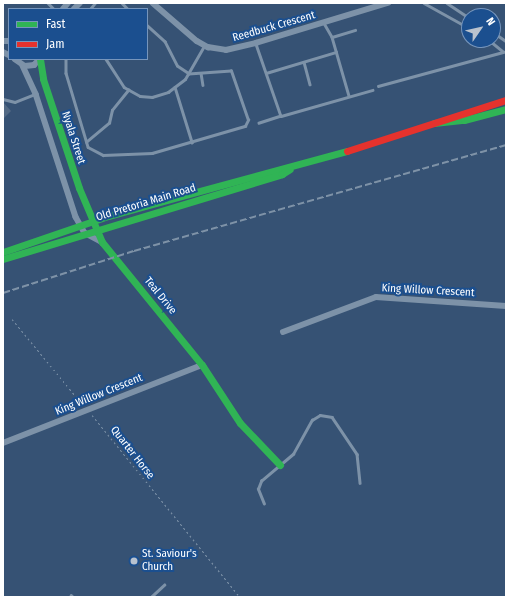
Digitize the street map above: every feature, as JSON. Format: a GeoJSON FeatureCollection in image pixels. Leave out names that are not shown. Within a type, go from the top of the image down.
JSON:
{"type":"FeatureCollection","features":[{"type":"Feature","properties":{"kind":"main road","name":"Nyala Street"},"geometry":{"type":"LineString","coordinates":[[40,60],[45,88],[79,188],[97,229]]}},
{"type":"Feature","properties":{"kind":"main road","name":"Old Pretoria Main Road"},"geometry":{"type":"LineString","coordinates":[[3,252],[94,220],[294,166],[506,100]]}},
{"type":"Feature","properties":{"kind":"main road"},"geometry":{"type":"LineString","coordinates":[[434,123],[464,120],[506,109]]}},
{"type":"Feature","properties":{"kind":"main road","name":"Old Pretoria Main Road"},"geometry":{"type":"LineString","coordinates":[[3,259],[97,229],[282,174],[294,166]]}},
{"type":"Feature","properties":{"kind":"main road","name":"Teal Drive"},"geometry":{"type":"LineString","coordinates":[[97,229],[102,242],[202,365],[240,423],[280,465]]}},
{"type":"Feature","properties":{"kind":"street","name":"Reedbuck Crescent"},"geometry":{"type":"LineString","coordinates":[[153,3],[205,45],[226,50],[256,43],[388,3]]}},
{"type":"Feature","properties":{"kind":"street"},"geometry":{"type":"LineString","coordinates":[[16,60],[23,66],[34,65],[39,60]]}},
{"type":"Feature","properties":{"kind":"street","name":"Nyala Street"},"geometry":{"type":"LineString","coordinates":[[23,66],[36,94],[67,192],[80,225],[85,233]]}},
{"type":"Feature","properties":{"kind":"street","name":"Teal Drive"},"geometry":{"type":"LineString","coordinates":[[85,233],[102,242]]}},
{"type":"Feature","properties":{"kind":"street","name":"King Willow Crescent"},"geometry":{"type":"LineString","coordinates":[[283,332],[374,298],[506,306]]}},
{"type":"Feature","properties":{"kind":"street","name":"King Willow Crescent"},"geometry":{"type":"LineString","coordinates":[[3,443],[202,365]]}},
{"type":"Feature","properties":{"kind":"lane"},"geometry":{"type":"LineString","coordinates":[[424,3],[461,24]]}},
{"type":"Feature","properties":{"kind":"lane"},"geometry":{"type":"LineString","coordinates":[[447,3],[461,13]]}},
{"type":"Feature","properties":{"kind":"lane"},"geometry":{"type":"LineString","coordinates":[[324,23],[332,37],[349,96]]}},
{"type":"Feature","properties":{"kind":"lane"},"geometry":{"type":"LineString","coordinates":[[66,60],[66,73],[88,147],[111,156],[152,153],[240,128],[248,120],[231,71],[189,74],[178,66],[165,42],[148,27]]}},
{"type":"Feature","properties":{"kind":"lane"},"geometry":{"type":"LineString","coordinates":[[332,37],[355,30]]}},
{"type":"Feature","properties":{"kind":"lane"},"geometry":{"type":"LineString","coordinates":[[256,43],[281,116]]}},
{"type":"Feature","properties":{"kind":"lane"},"geometry":{"type":"LineString","coordinates":[[107,60],[120,83],[128,90],[149,98],[168,92],[189,74],[205,45]]}},
{"type":"Feature","properties":{"kind":"lane"},"geometry":{"type":"LineString","coordinates":[[378,86],[503,52],[498,48]]}},
{"type":"Feature","properties":{"kind":"lane"},"geometry":{"type":"LineString","coordinates":[[266,73],[336,52]]}},
{"type":"Feature","properties":{"kind":"lane"},"geometry":{"type":"LineString","coordinates":[[304,62],[310,84]]}},
{"type":"Feature","properties":{"kind":"lane"},"geometry":{"type":"LineString","coordinates":[[201,73],[203,85]]}},
{"type":"Feature","properties":{"kind":"lane"},"geometry":{"type":"LineString","coordinates":[[175,87],[192,142]]}},
{"type":"Feature","properties":{"kind":"lane"},"geometry":{"type":"LineString","coordinates":[[86,142],[109,123],[112,110],[128,90]]}},
{"type":"Feature","properties":{"kind":"lane"},"geometry":{"type":"LineString","coordinates":[[259,123],[372,90]]}},
{"type":"Feature","properties":{"kind":"lane"},"geometry":{"type":"LineString","coordinates":[[3,99],[15,102],[36,94]]}},
{"type":"Feature","properties":{"kind":"lane"},"geometry":{"type":"LineString","coordinates":[[264,504],[258,485],[296,450],[313,418],[320,414],[328,415],[357,454],[360,483]]}},
{"type":"Feature","properties":{"kind":"lane"},"geometry":{"type":"LineString","coordinates":[[151,597],[164,585]]}},
{"type":"Feature","properties":{"kind":"path","name":"Quarter Horse"},"geometry":{"type":"LineString","coordinates":[[12,319],[240,597]]}},
{"type":"Feature","properties":{"kind":"building"},"geometry":{"type":"Polygon","coordinates":[[[3,102],[11,111],[3,119],[3,102]]]}},
{"type":"Feature","properties":{"kind":"railway"},"geometry":{"type":"LineString","coordinates":[[3,293],[134,251],[506,145]]}},
{"type":"Feature","properties":{"kind":"traffic: fast"},"geometry":{"type":"LineString","coordinates":[[40,60],[43,79],[79,188],[102,242],[202,365],[240,423],[280,465]]}},
{"type":"Feature","properties":{"kind":"traffic: fast"},"geometry":{"type":"LineString","coordinates":[[434,123],[464,120],[506,109]]}},
{"type":"Feature","properties":{"kind":"traffic: fast"},"geometry":{"type":"LineString","coordinates":[[3,252],[108,216],[347,151]]}},
{"type":"Feature","properties":{"kind":"traffic: fast"},"geometry":{"type":"LineString","coordinates":[[3,259],[282,174],[290,169]]}},
{"type":"Feature","properties":{"kind":"traffic: jam"},"geometry":{"type":"LineString","coordinates":[[347,151],[506,100]]}},
{"type":"Feature","properties":{"kind":"place","name":"St. Saviour's Church"},"geometry":{"type":"Point","coordinates":[134,561]}}]}
